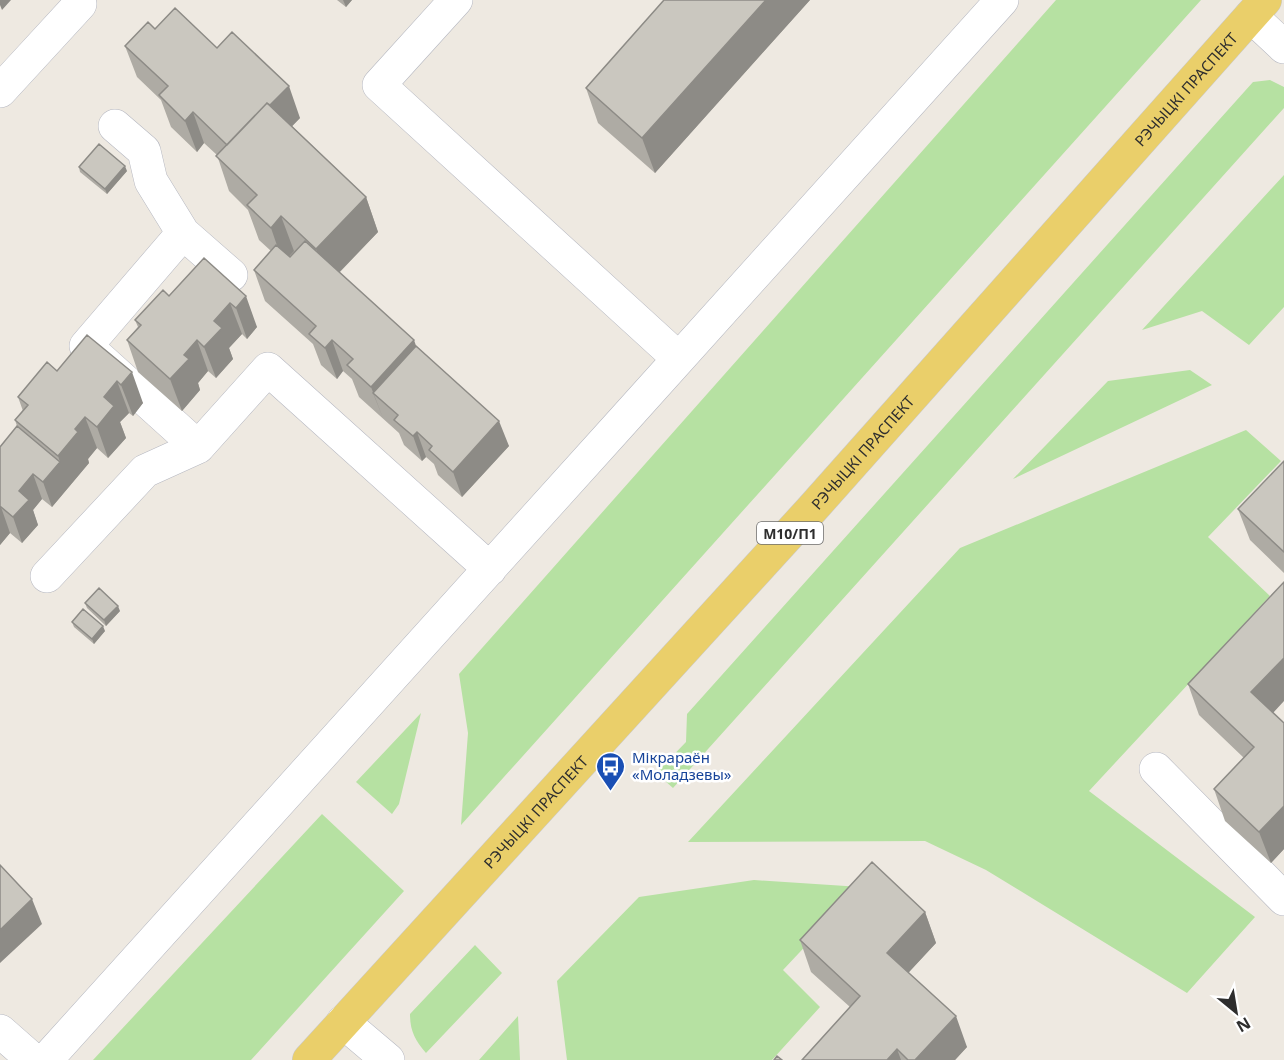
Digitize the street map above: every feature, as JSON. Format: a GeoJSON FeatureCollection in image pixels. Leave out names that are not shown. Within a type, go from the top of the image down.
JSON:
{"type":"FeatureCollection","features":[{"type":"Feature","properties":{"kind":"main road","name":"РЭЧЫЦКІ ПРАСПЕКТ"},"geometry":{"type":"LineString","coordinates":[[309,1060],[812,509],[1258,8]]}},
{"type":"Feature","properties":{"kind":"lane"},"geometry":{"type":"LineString","coordinates":[[456,0],[379,85],[678,358]]}},
{"type":"Feature","properties":{"kind":"lane"},"geometry":{"type":"LineString","coordinates":[[46,1060],[314,766],[678,358],[1002,0]]}},
{"type":"Feature","properties":{"kind":"lane"},"geometry":{"type":"LineString","coordinates":[[0,91],[80,4]]}},
{"type":"Feature","properties":{"kind":"lane"},"geometry":{"type":"LineString","coordinates":[[1258,8],[1284,47]]}},
{"type":"Feature","properties":{"kind":"lane"},"geometry":{"type":"LineString","coordinates":[[115,126],[144,151],[151,181],[183,233],[231,276]]}},
{"type":"Feature","properties":{"kind":"lane"},"geometry":{"type":"LineString","coordinates":[[183,233],[86,346],[198,447]]}},
{"type":"Feature","properties":{"kind":"lane"},"geometry":{"type":"LineString","coordinates":[[47,576],[146,471],[198,447],[268,369],[490,569]]}},
{"type":"Feature","properties":{"kind":"lane"},"geometry":{"type":"LineString","coordinates":[[1155,769],[1284,899]]}},
{"type":"Feature","properties":{"kind":"lane"},"geometry":{"type":"LineString","coordinates":[[343,1022],[388,1060]]}},
{"type":"Feature","properties":{"kind":"lane"},"geometry":{"type":"LineString","coordinates":[[0,1031],[33,1060]]}},
{"type":"Feature","properties":{"kind":"green space"},"geometry":{"type":"Polygon","coordinates":[[[1056,0],[1201,0],[461,825],[468,733],[459,674],[1056,0]]]}},
{"type":"Feature","properties":{"kind":"green space"},"geometry":{"type":"Polygon","coordinates":[[[1270,80],[1284,87],[1284,108],[673,788],[656,773],[686,742],[687,714],[1253,82],[1270,80]]]}},
{"type":"Feature","properties":{"kind":"green space"},"geometry":{"type":"Polygon","coordinates":[[[1284,175],[1284,307],[1249,345],[1202,311],[1142,330],[1284,175]]]}},
{"type":"Feature","properties":{"kind":"green space"},"geometry":{"type":"Polygon","coordinates":[[[1190,370],[1212,385],[1013,479],[1108,381],[1190,370]]]}},
{"type":"Feature","properties":{"kind":"green space"},"geometry":{"type":"Polygon","coordinates":[[[1246,430],[1281,461],[1208,537],[1270,596],[1089,791],[1255,917],[1187,993],[986,870],[925,841],[688,842],[960,548],[1246,430]]]}},
{"type":"Feature","properties":{"kind":"green space"},"geometry":{"type":"Polygon","coordinates":[[[421,713],[399,804],[392,814],[356,782],[421,713]]]}},
{"type":"Feature","properties":{"kind":"green space"},"geometry":{"type":"Polygon","coordinates":[[[322,814],[404,891],[251,1060],[93,1060],[322,814]]]}},
{"type":"Feature","properties":{"kind":"green space"},"geometry":{"type":"Polygon","coordinates":[[[754,880],[861,887],[783,970],[820,1007],[772,1060],[567,1060],[557,981],[639,897],[754,880]]]}},
{"type":"Feature","properties":{"kind":"green space"},"geometry":{"type":"Polygon","coordinates":[[[475,945],[502,973],[426,1053],[414,1035],[410,1014],[475,945]]]}},
{"type":"Feature","properties":{"kind":"green space"},"geometry":{"type":"Polygon","coordinates":[[[518,1016],[520,1060],[479,1060],[518,1016]]]}},
{"type":"Feature","properties":{"kind":"building"},"geometry":{"type":"Polygon","coordinates":[[[664,0],[766,0],[642,138],[586,88],[664,0]]]}},
{"type":"Feature","properties":{"kind":"building"},"geometry":{"type":"Polygon","coordinates":[[[175,8],[217,48],[232,32],[289,86],[270,105],[267,103],[227,145],[193,112],[185,121],[159,95],[168,86],[125,46],[148,22],[155,29],[175,8]]]}},
{"type":"Feature","properties":{"kind":"building"},"geometry":{"type":"Polygon","coordinates":[[[267,103],[366,197],[316,249],[281,216],[271,228],[247,205],[257,195],[216,156],[267,103]]]}},
{"type":"Feature","properties":{"kind":"building"},"geometry":{"type":"Polygon","coordinates":[[[99,144],[125,166],[105,189],[79,167],[99,144]]]}},
{"type":"Feature","properties":{"kind":"building"},"geometry":{"type":"Polygon","coordinates":[[[305,241],[414,340],[371,387],[347,365],[353,359],[332,340],[325,348],[309,334],[316,326],[254,270],[276,245],[290,257],[305,241]]]}},
{"type":"Feature","properties":{"kind":"building"},"geometry":{"type":"Polygon","coordinates":[[[204,258],[246,296],[236,308],[230,303],[214,321],[222,328],[204,347],[197,340],[184,355],[189,359],[170,379],[127,340],[141,325],[135,320],[163,290],[169,296],[204,258]]]}},
{"type":"Feature","properties":{"kind":"building"},"geometry":{"type":"Polygon","coordinates":[[[87,335],[132,372],[121,385],[117,381],[104,397],[114,406],[97,427],[85,417],[75,429],[78,432],[58,456],[15,420],[28,405],[18,397],[47,362],[57,371],[87,335]]]}},
{"type":"Feature","properties":{"kind":"building"},"geometry":{"type":"Polygon","coordinates":[[[416,346],[499,421],[453,472],[429,450],[432,446],[417,432],[413,436],[394,420],[398,415],[373,393],[416,346]]]}},
{"type":"Feature","properties":{"kind":"building"},"geometry":{"type":"Polygon","coordinates":[[[17,426],[60,462],[43,482],[33,474],[19,491],[29,500],[13,517],[0,508],[0,447],[17,426]]]}},
{"type":"Feature","properties":{"kind":"building"},"geometry":{"type":"Polygon","coordinates":[[[1284,461],[1284,552],[1238,509],[1284,461]]]}},
{"type":"Feature","properties":{"kind":"building"},"geometry":{"type":"Polygon","coordinates":[[[1284,582],[1284,658],[1251,692],[1284,723],[1284,806],[1259,832],[1214,789],[1254,747],[1188,684],[1284,582]]]}},
{"type":"Feature","properties":{"kind":"building"},"geometry":{"type":"Polygon","coordinates":[[[99,588],[118,606],[104,620],[85,603],[99,588]]]}},
{"type":"Feature","properties":{"kind":"building"},"geometry":{"type":"Polygon","coordinates":[[[83,609],[103,626],[92,639],[72,622],[83,609]]]}},
{"type":"Feature","properties":{"kind":"building"},"geometry":{"type":"Polygon","coordinates":[[[872,862],[925,912],[887,953],[956,1016],[915,1060],[908,1060],[897,1049],[887,1060],[802,1060],[860,996],[800,940],[872,862]]]}},
{"type":"Feature","properties":{"kind":"building"},"geometry":{"type":"Polygon","coordinates":[[[0,865],[32,899],[0,930],[0,865]]]}},
{"type":"Feature","properties":{"kind":"place","name":"Мікрараён «Моладзевы»"},"geometry":{"type":"Point","coordinates":[611,792]}}]}
